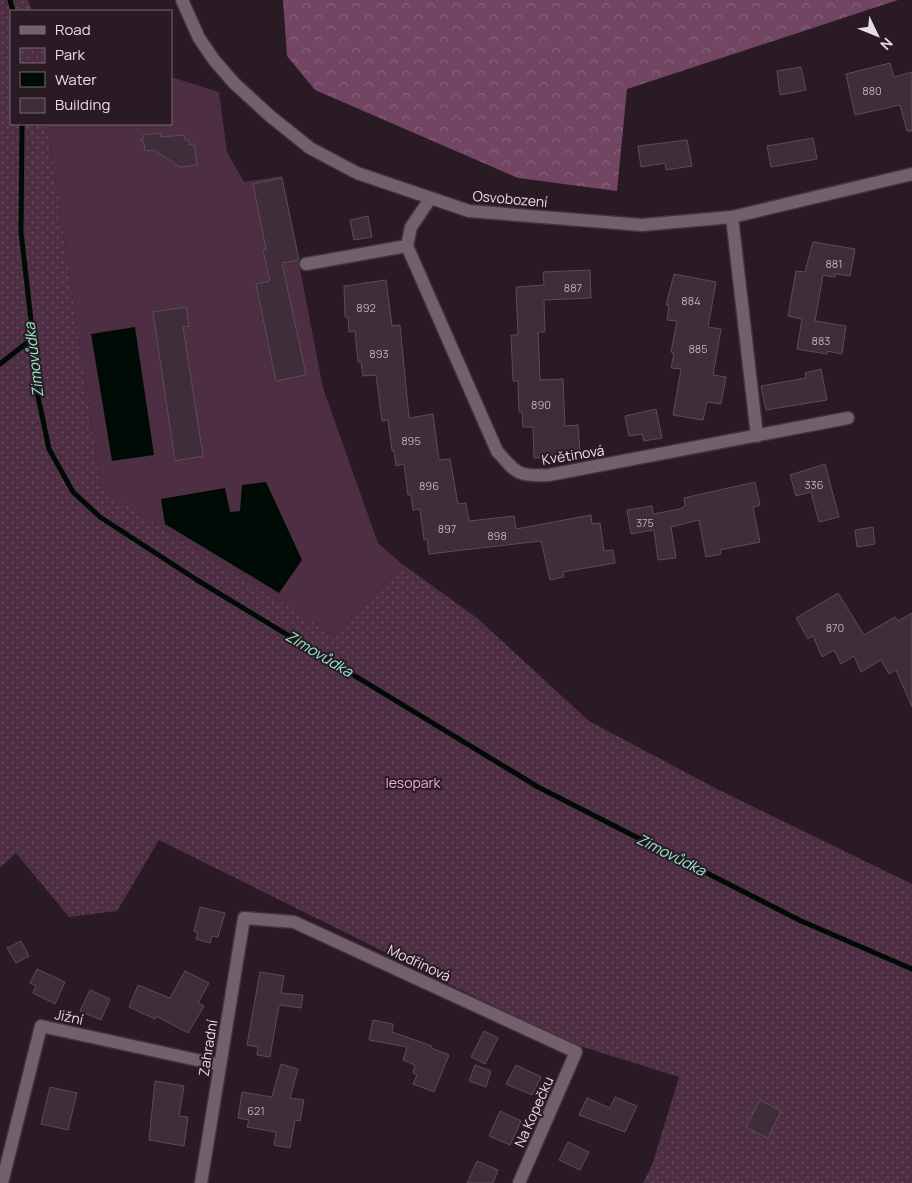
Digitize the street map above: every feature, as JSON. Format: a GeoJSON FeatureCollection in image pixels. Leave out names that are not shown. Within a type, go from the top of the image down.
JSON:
{"type":"FeatureCollection","features":[{"type":"Feature","properties":{"kind":"street","name":"Osvobození"},"geometry":{"type":"LineString","coordinates":[[182,0],[199,38],[214,60],[234,83],[310,148],[357,173],[469,211],[642,225],[732,217],[912,174]]}},
{"type":"Feature","properties":{"kind":"street"},"geometry":{"type":"LineString","coordinates":[[306,264],[407,246],[411,227],[430,199]]}},
{"type":"Feature","properties":{"kind":"street"},"geometry":{"type":"LineString","coordinates":[[732,217],[757,436]]}},
{"type":"Feature","properties":{"kind":"street","name":"Květinová"},"geometry":{"type":"LineString","coordinates":[[407,246],[497,451],[512,469],[526,476],[549,475],[848,418]]}},
{"type":"Feature","properties":{"kind":"street","name":"Modřínová"},"geometry":{"type":"LineString","coordinates":[[244,918],[294,922],[576,1052]]}},
{"type":"Feature","properties":{"kind":"street","name":"Zahradní"},"geometry":{"type":"LineString","coordinates":[[201,1183],[244,918]]}},
{"type":"Feature","properties":{"kind":"street","name":"Jižní"},"geometry":{"type":"LineString","coordinates":[[2,1183],[41,1026],[220,1065]]}},
{"type":"Feature","properties":{"kind":"street","name":"Na Kopečku"},"geometry":{"type":"LineString","coordinates":[[519,1183],[576,1052]]}},
{"type":"Feature","properties":{"kind":"green space","name":"lesopark"},"geometry":{"type":"Polygon","coordinates":[[[0,0],[28,0],[32,10],[10,10],[10,125],[47,125],[101,489],[335,636],[402,564],[477,618],[589,721],[717,789],[912,884],[912,1183],[643,1183],[653,1162],[679,1077],[564,1041],[159,840],[117,911],[69,917],[16,853],[0,868],[0,0]]]}},
{"type":"Feature","properties":{"kind":"green space"},"geometry":{"type":"Polygon","coordinates":[[[283,0],[898,0],[627,89],[617,191],[518,178],[315,90],[287,56],[283,0]]]}},
{"type":"Feature","properties":{"kind":"green space"},"geometry":{"type":"Polygon","coordinates":[[[172,77],[219,92],[227,152],[244,182],[282,176],[323,388],[378,543],[402,564],[335,636],[101,489],[47,125],[172,125],[172,77]]]}},
{"type":"Feature","properties":{"kind":"water"},"geometry":{"type":"Polygon","coordinates":[[[135,327],[154,455],[112,461],[91,334],[135,327]]]}},
{"type":"Feature","properties":{"kind":"water"},"geometry":{"type":"Polygon","coordinates":[[[266,482],[302,560],[279,593],[165,524],[161,499],[225,488],[230,512],[240,511],[242,485],[266,482]]]}},
{"type":"Feature","properties":{"kind":"building"},"geometry":{"type":"Polygon","coordinates":[[[890,63],[894,77],[912,72],[912,131],[907,131],[900,105],[855,115],[846,74],[890,63]]]}},
{"type":"Feature","properties":{"kind":"building"},"geometry":{"type":"Polygon","coordinates":[[[801,67],[806,90],[780,95],[777,71],[801,67]]]}},
{"type":"Feature","properties":{"kind":"building"},"geometry":{"type":"Polygon","coordinates":[[[161,133],[161,137],[184,135],[185,140],[189,140],[189,145],[194,144],[197,165],[180,167],[154,150],[145,151],[144,143],[140,140],[144,140],[143,135],[161,133]]]}},
{"type":"Feature","properties":{"kind":"building"},"geometry":{"type":"Polygon","coordinates":[[[813,138],[817,159],[771,167],[767,146],[813,138]]]}},
{"type":"Feature","properties":{"kind":"building"},"geometry":{"type":"Polygon","coordinates":[[[687,140],[692,166],[666,170],[665,163],[641,167],[638,146],[687,140]]]}},
{"type":"Feature","properties":{"kind":"building"},"geometry":{"type":"Polygon","coordinates":[[[282,178],[299,260],[282,263],[306,375],[276,381],[256,284],[270,281],[263,250],[266,249],[253,184],[282,178]]]}},
{"type":"Feature","properties":{"kind":"building"},"geometry":{"type":"Polygon","coordinates":[[[368,216],[372,237],[354,240],[350,220],[368,216]]]}},
{"type":"Feature","properties":{"kind":"building"},"geometry":{"type":"Polygon","coordinates":[[[813,242],[855,249],[850,276],[835,274],[835,277],[823,275],[815,321],[846,326],[842,354],[827,351],[827,354],[797,349],[802,319],[788,316],[796,271],[805,272],[813,242]]]}},
{"type":"Feature","properties":{"kind":"building"},"geometry":{"type":"Polygon","coordinates":[[[590,270],[591,298],[544,300],[545,332],[538,332],[540,380],[563,379],[565,426],[578,425],[580,453],[565,453],[565,457],[534,458],[533,427],[523,427],[522,412],[519,412],[518,381],[513,381],[511,335],[518,335],[516,287],[544,285],[543,272],[590,270]]]}},
{"type":"Feature","properties":{"kind":"building"},"geometry":{"type":"Polygon","coordinates":[[[674,274],[716,282],[708,327],[721,329],[713,375],[726,377],[721,404],[707,402],[703,420],[673,415],[681,369],[671,368],[674,353],[671,352],[677,321],[667,320],[669,305],[666,305],[674,274]]]}},
{"type":"Feature","properties":{"kind":"building"},"geometry":{"type":"Polygon","coordinates":[[[386,280],[392,326],[400,325],[409,418],[433,414],[439,460],[450,459],[458,504],[466,503],[469,521],[514,516],[516,529],[591,515],[592,524],[600,523],[604,551],[613,550],[615,563],[563,572],[564,577],[550,580],[541,541],[429,554],[427,539],[424,540],[420,509],[413,510],[411,495],[408,495],[404,464],[396,466],[388,420],[382,421],[376,375],[363,376],[361,362],[358,362],[355,331],[349,332],[348,317],[345,317],[344,286],[386,280]]]}},
{"type":"Feature","properties":{"kind":"building"},"geometry":{"type":"Polygon","coordinates":[[[186,307],[189,326],[183,327],[203,456],[175,461],[153,312],[186,307]]]}},
{"type":"Feature","properties":{"kind":"building"},"geometry":{"type":"Polygon","coordinates":[[[821,369],[827,400],[766,410],[761,386],[806,378],[805,373],[821,369]]]}},
{"type":"Feature","properties":{"kind":"building"},"geometry":{"type":"Polygon","coordinates":[[[656,409],[662,438],[644,441],[642,434],[629,436],[625,416],[656,409]]]}},
{"type":"Feature","properties":{"kind":"building"},"geometry":{"type":"Polygon","coordinates":[[[825,464],[839,517],[819,522],[811,492],[796,496],[790,475],[825,464]]]}},
{"type":"Feature","properties":{"kind":"building"},"geometry":{"type":"Polygon","coordinates":[[[755,482],[760,505],[753,507],[760,542],[720,550],[721,554],[706,557],[699,520],[671,527],[676,558],[658,560],[654,530],[631,534],[627,510],[652,506],[653,514],[680,509],[685,506],[684,498],[755,482]]]}},
{"type":"Feature","properties":{"kind":"building"},"geometry":{"type":"Polygon","coordinates":[[[873,527],[875,544],[857,547],[855,530],[873,527]]]}},
{"type":"Feature","properties":{"kind":"building"},"geometry":{"type":"Polygon","coordinates":[[[838,593],[864,635],[895,617],[898,621],[912,613],[912,707],[896,670],[889,674],[881,660],[861,672],[854,656],[841,664],[834,650],[822,657],[813,636],[808,639],[796,618],[838,593]]]}},
{"type":"Feature","properties":{"kind":"building"},"geometry":{"type":"Polygon","coordinates":[[[200,907],[225,913],[218,937],[212,936],[210,943],[196,939],[198,933],[194,931],[200,907]]]}},
{"type":"Feature","properties":{"kind":"building"},"geometry":{"type":"Polygon","coordinates":[[[21,941],[29,956],[16,963],[7,948],[21,941]]]}},
{"type":"Feature","properties":{"kind":"building"},"geometry":{"type":"Polygon","coordinates":[[[37,969],[65,982],[55,1004],[33,993],[36,986],[30,983],[37,969]]]}},
{"type":"Feature","properties":{"kind":"building"},"geometry":{"type":"Polygon","coordinates":[[[185,971],[209,983],[198,1003],[204,1006],[188,1033],[156,1016],[155,1019],[129,1007],[138,985],[170,998],[185,971]]]}},
{"type":"Feature","properties":{"kind":"building"},"geometry":{"type":"Polygon","coordinates":[[[260,972],[284,976],[281,993],[303,995],[301,1008],[279,1005],[270,1057],[257,1055],[258,1047],[247,1045],[260,972]]]}},
{"type":"Feature","properties":{"kind":"building"},"geometry":{"type":"Polygon","coordinates":[[[90,990],[110,999],[101,1020],[80,1011],[90,990]]]}},
{"type":"Feature","properties":{"kind":"building"},"geometry":{"type":"Polygon","coordinates":[[[373,1020],[393,1024],[392,1032],[432,1046],[431,1048],[449,1055],[434,1092],[413,1084],[417,1075],[413,1073],[415,1065],[403,1060],[407,1047],[369,1040],[373,1020]]]}},
{"type":"Feature","properties":{"kind":"building"},"geometry":{"type":"Polygon","coordinates":[[[484,1031],[498,1038],[485,1064],[471,1057],[484,1031]]]}},
{"type":"Feature","properties":{"kind":"building"},"geometry":{"type":"Polygon","coordinates":[[[281,1064],[298,1069],[290,1098],[304,1100],[300,1121],[295,1120],[290,1148],[274,1145],[276,1132],[247,1127],[249,1120],[238,1118],[242,1092],[272,1097],[281,1064]]]}},
{"type":"Feature","properties":{"kind":"building"},"geometry":{"type":"Polygon","coordinates":[[[475,1065],[491,1071],[486,1087],[469,1081],[475,1065]]]}},
{"type":"Feature","properties":{"kind":"building"},"geometry":{"type":"Polygon","coordinates":[[[516,1065],[541,1077],[532,1095],[506,1084],[516,1065]]]}},
{"type":"Feature","properties":{"kind":"building"},"geometry":{"type":"Polygon","coordinates":[[[155,1081],[184,1086],[179,1116],[188,1117],[184,1146],[149,1140],[155,1081]]]}},
{"type":"Feature","properties":{"kind":"building"},"geometry":{"type":"Polygon","coordinates":[[[50,1087],[77,1093],[68,1130],[41,1124],[50,1087]]]}},
{"type":"Feature","properties":{"kind":"building"},"geometry":{"type":"Polygon","coordinates":[[[615,1097],[637,1106],[625,1132],[579,1115],[587,1098],[610,1108],[615,1097]]]}},
{"type":"Feature","properties":{"kind":"building"},"geometry":{"type":"Polygon","coordinates":[[[760,1100],[781,1111],[768,1138],[746,1127],[760,1100]]]}},
{"type":"Feature","properties":{"kind":"building"},"geometry":{"type":"Polygon","coordinates":[[[500,1111],[521,1121],[510,1145],[489,1136],[500,1111]]]}},
{"type":"Feature","properties":{"kind":"building"},"geometry":{"type":"Polygon","coordinates":[[[568,1142],[589,1152],[580,1170],[559,1160],[568,1142]]]}},
{"type":"Feature","properties":{"kind":"building"},"geometry":{"type":"Polygon","coordinates":[[[477,1161],[498,1170],[493,1183],[467,1183],[477,1161]]]}},
{"type":"Feature","properties":{"kind":"waterway","name":"Zimovůdka"},"geometry":{"type":"LineString","coordinates":[[10,0],[13,10]]}},
{"type":"Feature","properties":{"kind":"waterway","name":"Zimovůdka"},"geometry":{"type":"LineString","coordinates":[[22,125],[21,232],[33,338],[36,387],[49,449],[73,492],[100,517],[197,580],[538,787],[799,920],[912,969]]}},
{"type":"Feature","properties":{"kind":"waterway"},"geometry":{"type":"LineString","coordinates":[[0,364],[33,338]]}}]}
